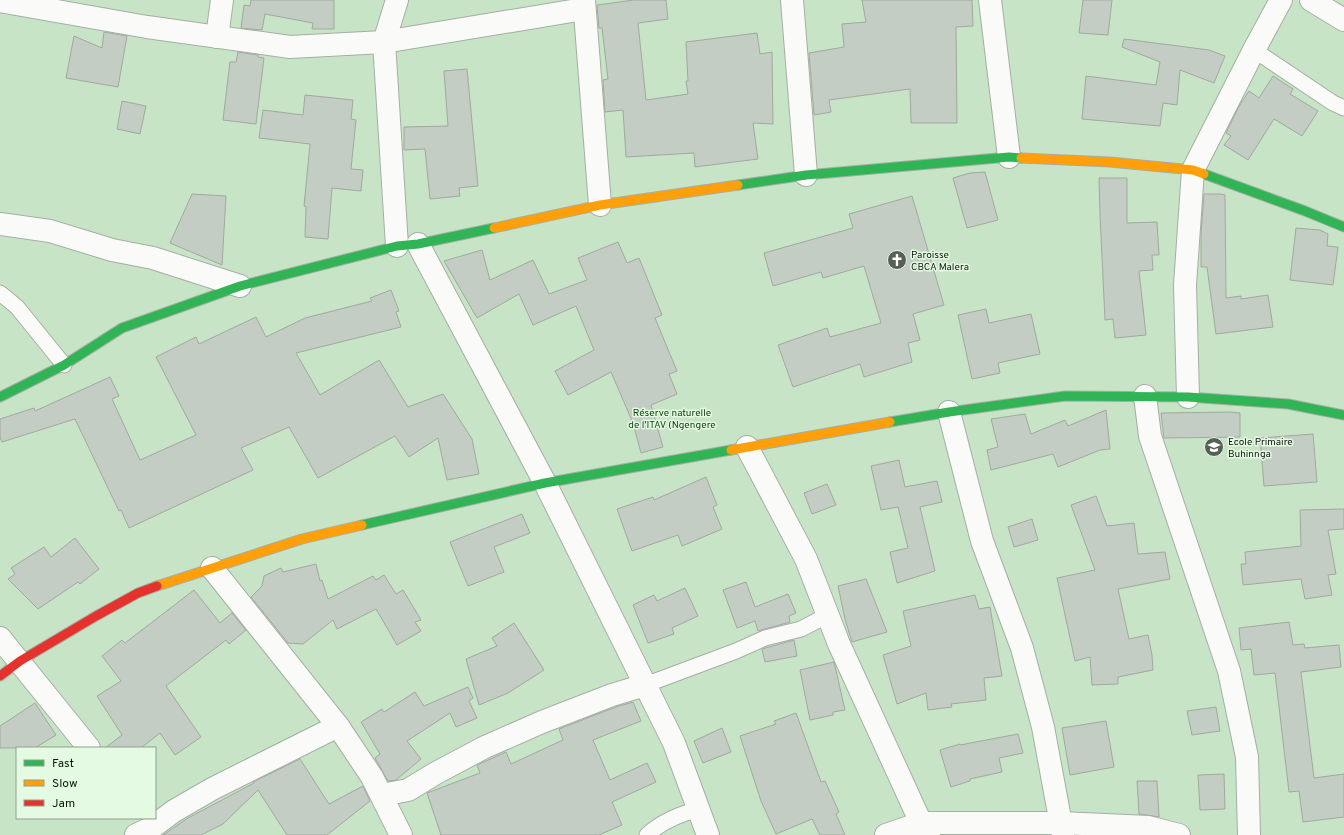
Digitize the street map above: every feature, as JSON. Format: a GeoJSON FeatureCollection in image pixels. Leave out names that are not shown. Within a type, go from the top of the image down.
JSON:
{"type":"FeatureCollection","features":[{"type":"Feature","properties":{"kind":"street"},"geometry":{"type":"LineString","coordinates":[[217,37],[222,0]]}},
{"type":"Feature","properties":{"kind":"street"},"geometry":{"type":"LineString","coordinates":[[397,0],[384,42],[408,245],[545,483],[674,743],[708,835]]}},
{"type":"Feature","properties":{"kind":"street"},"geometry":{"type":"LineString","coordinates":[[792,0],[806,175]]}},
{"type":"Feature","properties":{"kind":"street"},"geometry":{"type":"LineString","coordinates":[[990,0],[1009,157]]}},
{"type":"Feature","properties":{"kind":"street"},"geometry":{"type":"LineString","coordinates":[[1188,397],[1185,285],[1193,170],[1280,0]]}},
{"type":"Feature","properties":{"kind":"street"},"geometry":{"type":"LineString","coordinates":[[1311,0],[1344,20]]}},
{"type":"Feature","properties":{"kind":"street"},"geometry":{"type":"LineString","coordinates":[[0,1],[147,27],[290,47],[384,42],[584,5],[600,205]]}},
{"type":"Feature","properties":{"kind":"street"},"geometry":{"type":"LineString","coordinates":[[0,397],[64,365],[122,328],[240,286],[408,245],[600,205],[806,175],[1009,157],[1110,162],[1193,170],[1344,227]]}},
{"type":"Feature","properties":{"kind":"street"},"geometry":{"type":"LineString","coordinates":[[0,224],[50,231],[112,250],[153,258],[240,286]]}},
{"type":"Feature","properties":{"kind":"street"},"geometry":{"type":"LineString","coordinates":[[0,676],[20,661],[138,593],[186,576],[302,539],[545,483],[949,412],[1065,396],[1188,397],[1288,404],[1344,415]]}},
{"type":"Feature","properties":{"kind":"street"},"geometry":{"type":"LineString","coordinates":[[1145,396],[1150,436],[1229,671],[1247,757],[1249,835]]}},
{"type":"Feature","properties":{"kind":"street"},"geometry":{"type":"LineString","coordinates":[[949,412],[982,541],[1022,648],[1043,727],[1062,829]]}},
{"type":"Feature","properties":{"kind":"street"},"geometry":{"type":"LineString","coordinates":[[747,447],[806,559],[839,644],[925,829]]}},
{"type":"Feature","properties":{"kind":"street"},"geometry":{"type":"LineString","coordinates":[[212,568],[338,726],[372,777],[401,835]]}},
{"type":"Feature","properties":{"kind":"street"},"geometry":{"type":"LineString","coordinates":[[0,638],[88,747]]}},
{"type":"Feature","properties":{"kind":"street"},"geometry":{"type":"LineString","coordinates":[[382,795],[408,790],[485,747],[542,722],[645,685]]}},
{"type":"Feature","properties":{"kind":"street"},"geometry":{"type":"LineString","coordinates":[[146,829],[212,789],[338,726]]}},
{"type":"Feature","properties":{"kind":"street"},"geometry":{"type":"LineString","coordinates":[[886,835],[925,829],[1062,829],[1148,827],[1179,835]]}},
{"type":"Feature","properties":{"kind":"lane"},"geometry":{"type":"LineString","coordinates":[[1254,50],[1333,103],[1344,108]]}},
{"type":"Feature","properties":{"kind":"lane"},"geometry":{"type":"LineString","coordinates":[[0,293],[17,307],[64,365]]}},
{"type":"Feature","properties":{"kind":"lane"},"geometry":{"type":"LineString","coordinates":[[645,685],[736,651],[765,638],[801,630],[828,615]]}},
{"type":"Feature","properties":{"kind":"lane"},"geometry":{"type":"LineString","coordinates":[[647,835],[677,815],[699,809]]}},
{"type":"Feature","properties":{"kind":"green space","name":"Réserve naturelle de l'ITAV (Ngengere"},"geometry":{"type":"Polygon","coordinates":[[[0,0],[1344,0],[1344,835],[0,835],[0,0]]]}},
{"type":"Feature","properties":{"kind":"building"},"geometry":{"type":"Polygon","coordinates":[[[251,0],[334,0],[334,29],[312,29],[313,23],[265,14],[262,30],[241,28],[244,5],[250,6],[251,0]]]}},
{"type":"Feature","properties":{"kind":"building"},"geometry":{"type":"Polygon","coordinates":[[[634,0],[666,0],[668,19],[638,23],[646,100],[688,94],[686,81],[688,81],[686,42],[757,33],[760,54],[772,52],[773,124],[753,123],[758,159],[695,167],[694,153],[626,157],[623,110],[605,112],[603,80],[608,79],[602,28],[599,28],[597,5],[634,0]]]}},
{"type":"Feature","properties":{"kind":"building"},"geometry":{"type":"Polygon","coordinates":[[[862,0],[972,0],[973,26],[956,27],[957,123],[911,123],[910,89],[829,100],[831,112],[814,115],[809,53],[844,47],[842,24],[866,22],[862,0]]]}},
{"type":"Feature","properties":{"kind":"building"},"geometry":{"type":"Polygon","coordinates":[[[1083,0],[1112,0],[1108,35],[1079,33],[1083,0]]]}},
{"type":"Feature","properties":{"kind":"building"},"geometry":{"type":"Polygon","coordinates":[[[104,32],[127,36],[118,87],[66,78],[74,36],[102,48],[104,32]]]}},
{"type":"Feature","properties":{"kind":"building"},"geometry":{"type":"Polygon","coordinates":[[[1124,39],[1209,50],[1225,56],[1214,83],[1180,70],[1177,105],[1163,103],[1160,126],[1082,119],[1086,76],[1156,85],[1160,62],[1122,47],[1124,39]]]}},
{"type":"Feature","properties":{"kind":"building"},"geometry":{"type":"Polygon","coordinates":[[[238,52],[258,55],[258,57],[264,58],[256,124],[223,120],[230,62],[236,62],[238,52]]]}},
{"type":"Feature","properties":{"kind":"building"},"geometry":{"type":"Polygon","coordinates":[[[467,69],[478,186],[459,188],[460,196],[430,199],[425,149],[404,150],[404,127],[448,126],[444,71],[467,69]]]}},
{"type":"Feature","properties":{"kind":"building"},"geometry":{"type":"Polygon","coordinates":[[[1273,76],[1293,89],[1290,94],[1318,111],[1302,136],[1274,119],[1248,160],[1224,145],[1231,136],[1226,133],[1238,108],[1249,91],[1259,98],[1273,76]]]}},
{"type":"Feature","properties":{"kind":"building"},"geometry":{"type":"Polygon","coordinates":[[[305,95],[353,100],[351,119],[356,120],[351,169],[363,170],[361,191],[332,188],[328,239],[305,237],[306,207],[304,206],[310,144],[259,138],[263,110],[303,115],[305,95]]]}},
{"type":"Feature","properties":{"kind":"building"},"geometry":{"type":"Polygon","coordinates":[[[122,101],[146,106],[140,134],[117,129],[122,101]]]}},
{"type":"Feature","properties":{"kind":"building"},"geometry":{"type":"Polygon","coordinates":[[[985,172],[998,220],[967,228],[953,178],[970,173],[985,172]]]}},
{"type":"Feature","properties":{"kind":"building"},"geometry":{"type":"Polygon","coordinates":[[[1099,178],[1127,178],[1127,223],[1157,222],[1159,255],[1152,255],[1153,270],[1139,271],[1146,335],[1115,338],[1113,319],[1105,320],[1099,178]]]}},
{"type":"Feature","properties":{"kind":"building"},"geometry":{"type":"Polygon","coordinates":[[[192,194],[226,196],[222,265],[170,243],[192,194]]]}},
{"type":"Feature","properties":{"kind":"building"},"geometry":{"type":"Polygon","coordinates":[[[1204,194],[1225,195],[1226,298],[1241,296],[1241,299],[1268,295],[1273,327],[1216,334],[1207,267],[1201,267],[1201,234],[1204,194]]]}},
{"type":"Feature","properties":{"kind":"building"},"geometry":{"type":"Polygon","coordinates":[[[912,196],[944,305],[913,314],[920,340],[908,343],[912,362],[864,377],[860,364],[793,387],[778,345],[827,328],[830,337],[881,323],[864,266],[823,278],[821,272],[773,286],[764,253],[853,228],[849,214],[912,196]]]}},
{"type":"Feature","properties":{"kind":"building"},"geometry":{"type":"Polygon","coordinates":[[[1296,228],[1320,230],[1328,234],[1327,246],[1338,247],[1333,285],[1290,280],[1296,228]]]}},
{"type":"Feature","properties":{"kind":"building"},"geometry":{"type":"Polygon","coordinates":[[[618,242],[627,263],[639,258],[662,315],[655,318],[677,371],[669,374],[677,394],[651,405],[663,447],[641,453],[633,423],[611,372],[568,395],[555,371],[594,350],[576,306],[533,325],[519,294],[477,318],[444,261],[482,250],[490,280],[533,260],[549,294],[587,280],[578,258],[618,242]]]}},
{"type":"Feature","properties":{"kind":"building"},"geometry":{"type":"Polygon","coordinates":[[[391,290],[399,311],[396,312],[401,327],[296,353],[320,395],[379,360],[408,407],[443,394],[472,439],[479,474],[447,480],[438,438],[409,457],[395,436],[318,478],[289,427],[241,448],[253,470],[129,528],[121,510],[119,511],[75,419],[2,442],[0,437],[0,419],[34,408],[35,411],[110,377],[119,396],[112,399],[140,460],[196,435],[156,357],[196,337],[199,344],[256,317],[266,337],[305,318],[372,301],[370,298],[391,290]]]}},
{"type":"Feature","properties":{"kind":"building"},"geometry":{"type":"Polygon","coordinates":[[[986,309],[989,323],[1031,314],[1040,354],[998,363],[1000,373],[972,379],[958,315],[986,309]]]}},
{"type":"Feature","properties":{"kind":"building"},"geometry":{"type":"Polygon","coordinates":[[[1106,410],[1110,449],[1100,450],[1058,467],[1053,454],[991,470],[987,450],[998,447],[991,419],[1025,414],[1031,434],[1065,420],[1068,426],[1106,410]]]}},
{"type":"Feature","properties":{"kind":"building"},"geometry":{"type":"Polygon","coordinates":[[[1161,413],[1240,413],[1240,437],[1164,438],[1161,413]]]}},
{"type":"Feature","properties":{"kind":"building"},"geometry":{"type":"Polygon","coordinates":[[[1313,434],[1317,482],[1264,486],[1260,438],[1313,434]]]}},
{"type":"Feature","properties":{"kind":"building"},"geometry":{"type":"Polygon","coordinates":[[[899,460],[905,487],[937,481],[942,502],[920,507],[935,571],[897,583],[890,552],[908,548],[898,507],[881,510],[871,466],[899,460]]]}},
{"type":"Feature","properties":{"kind":"building"},"geometry":{"type":"Polygon","coordinates":[[[706,477],[717,505],[713,507],[722,529],[682,546],[678,535],[632,551],[617,509],[653,497],[654,500],[706,477]]]}},
{"type":"Feature","properties":{"kind":"building"},"geometry":{"type":"Polygon","coordinates":[[[827,484],[836,505],[812,514],[804,493],[827,484]]]}},
{"type":"Feature","properties":{"kind":"building"},"geometry":{"type":"Polygon","coordinates":[[[1096,496],[1107,526],[1134,523],[1138,554],[1165,552],[1170,579],[1118,589],[1129,639],[1148,635],[1153,670],[1118,677],[1118,684],[1092,685],[1090,657],[1075,661],[1057,578],[1095,570],[1071,505],[1096,496]]]}},
{"type":"Feature","properties":{"kind":"building"},"geometry":{"type":"Polygon","coordinates":[[[1344,509],[1344,529],[1328,530],[1336,574],[1328,575],[1332,595],[1305,599],[1301,579],[1243,585],[1241,564],[1246,564],[1245,552],[1301,546],[1300,510],[1344,509]]]}},
{"type":"Feature","properties":{"kind":"building"},"geometry":{"type":"Polygon","coordinates":[[[522,514],[530,533],[494,547],[504,572],[468,586],[450,542],[522,514]]]}},
{"type":"Feature","properties":{"kind":"building"},"geometry":{"type":"Polygon","coordinates":[[[1032,519],[1038,540],[1014,547],[1008,527],[1032,519]]]}},
{"type":"Feature","properties":{"kind":"building"},"geometry":{"type":"Polygon","coordinates":[[[75,538],[99,569],[80,584],[78,582],[38,609],[8,579],[15,574],[11,568],[44,547],[51,557],[75,538]]]}},
{"type":"Feature","properties":{"kind":"building"},"geometry":{"type":"Polygon","coordinates":[[[316,564],[320,581],[322,580],[328,599],[373,576],[376,580],[384,575],[396,594],[403,590],[421,620],[415,622],[421,631],[397,645],[376,609],[337,629],[333,620],[303,644],[288,643],[251,597],[262,586],[264,576],[281,568],[283,572],[316,564]]]}},
{"type":"Feature","properties":{"kind":"building"},"geometry":{"type":"Polygon","coordinates":[[[866,579],[887,632],[852,642],[845,619],[838,586],[866,579]]]}},
{"type":"Feature","properties":{"kind":"building"},"geometry":{"type":"Polygon","coordinates":[[[746,582],[755,607],[788,594],[796,613],[789,616],[790,622],[758,631],[755,621],[737,628],[723,590],[746,582]]]}},
{"type":"Feature","properties":{"kind":"building"},"geometry":{"type":"Polygon","coordinates":[[[685,588],[698,616],[672,628],[674,634],[648,643],[633,605],[654,595],[657,601],[685,588]]]}},
{"type":"Feature","properties":{"kind":"building"},"geometry":{"type":"Polygon","coordinates":[[[194,590],[220,623],[232,613],[246,630],[229,644],[226,640],[166,686],[201,737],[175,755],[160,733],[142,747],[106,747],[122,735],[97,696],[121,681],[102,656],[122,640],[125,643],[194,590]]]}},
{"type":"Feature","properties":{"kind":"building"},"geometry":{"type":"Polygon","coordinates":[[[975,595],[979,609],[990,607],[1002,676],[984,678],[986,700],[951,704],[952,707],[928,710],[926,693],[897,704],[883,655],[911,646],[903,611],[975,595]]]}},
{"type":"Feature","properties":{"kind":"building"},"geometry":{"type":"Polygon","coordinates":[[[1289,622],[1293,645],[1304,644],[1305,648],[1339,645],[1341,667],[1301,672],[1314,778],[1344,774],[1344,817],[1303,822],[1299,791],[1289,792],[1275,673],[1254,675],[1251,649],[1241,650],[1239,628],[1289,622]]]}},
{"type":"Feature","properties":{"kind":"building"},"geometry":{"type":"Polygon","coordinates":[[[514,623],[544,670],[508,693],[479,705],[466,659],[497,646],[492,638],[514,623]]]}},
{"type":"Feature","properties":{"kind":"building"},"geometry":{"type":"Polygon","coordinates":[[[794,640],[797,656],[765,662],[762,649],[794,640]]]}},
{"type":"Feature","properties":{"kind":"building"},"geometry":{"type":"Polygon","coordinates":[[[834,662],[845,710],[833,712],[833,715],[810,720],[800,670],[834,662]]]}},
{"type":"Feature","properties":{"kind":"building"},"geometry":{"type":"Polygon","coordinates":[[[468,687],[473,698],[469,701],[477,718],[456,727],[450,713],[407,741],[421,759],[396,780],[388,781],[375,758],[380,754],[361,722],[382,709],[384,712],[415,692],[424,706],[468,687]]]}},
{"type":"Feature","properties":{"kind":"building"},"geometry":{"type":"Polygon","coordinates":[[[633,702],[641,721],[593,740],[610,780],[647,763],[656,782],[612,802],[622,825],[599,835],[441,835],[427,793],[480,773],[477,765],[506,752],[511,764],[563,740],[559,729],[633,702]]]}},
{"type":"Feature","properties":{"kind":"building"},"geometry":{"type":"Polygon","coordinates":[[[35,703],[56,735],[37,747],[0,748],[0,726],[35,703]]]}},
{"type":"Feature","properties":{"kind":"building"},"geometry":{"type":"Polygon","coordinates":[[[1216,707],[1220,731],[1192,735],[1187,711],[1216,707]]]}},
{"type":"Feature","properties":{"kind":"building"},"geometry":{"type":"Polygon","coordinates":[[[796,713],[821,782],[825,781],[839,812],[836,814],[845,835],[820,835],[812,819],[776,834],[761,801],[740,736],[776,724],[774,721],[796,713]]]}},
{"type":"Feature","properties":{"kind":"building"},"geometry":{"type":"Polygon","coordinates":[[[1106,721],[1114,767],[1070,775],[1062,728],[1106,721]]]}},
{"type":"Feature","properties":{"kind":"building"},"geometry":{"type":"Polygon","coordinates":[[[722,728],[731,752],[703,763],[694,741],[722,728]]]}},
{"type":"Feature","properties":{"kind":"building"},"geometry":{"type":"Polygon","coordinates":[[[1018,734],[1023,753],[999,758],[1002,772],[970,779],[970,781],[951,787],[940,750],[960,744],[1018,734]]]}},
{"type":"Feature","properties":{"kind":"building"},"geometry":{"type":"Polygon","coordinates":[[[300,759],[329,804],[363,786],[370,801],[327,835],[287,835],[258,790],[223,824],[201,835],[163,835],[188,818],[254,783],[253,782],[300,759]]]}},
{"type":"Feature","properties":{"kind":"building"},"geometry":{"type":"Polygon","coordinates":[[[1224,774],[1225,809],[1200,810],[1198,775],[1224,774]]]}},
{"type":"Feature","properties":{"kind":"building"},"geometry":{"type":"Polygon","coordinates":[[[1137,781],[1157,781],[1159,817],[1139,814],[1137,781]]]}},
{"type":"Feature","properties":{"kind":"traffic: fast"},"geometry":{"type":"LineString","coordinates":[[738,185],[806,175],[1009,157],[1021,158]]}},
{"type":"Feature","properties":{"kind":"traffic: fast"},"geometry":{"type":"LineString","coordinates":[[1204,174],[1344,227]]}},
{"type":"Feature","properties":{"kind":"traffic: fast"},"geometry":{"type":"LineString","coordinates":[[0,397],[64,365],[122,328],[240,286],[397,246],[418,244],[494,228]]}},
{"type":"Feature","properties":{"kind":"traffic: fast"},"geometry":{"type":"LineString","coordinates":[[890,422],[949,412],[1065,396],[1188,397],[1288,404],[1344,415]]}},
{"type":"Feature","properties":{"kind":"traffic: fast"},"geometry":{"type":"LineString","coordinates":[[362,525],[545,483],[731,450]]}},
{"type":"Feature","properties":{"kind":"traffic: slow"},"geometry":{"type":"LineString","coordinates":[[1021,158],[1110,162],[1193,170],[1204,174]]}},
{"type":"Feature","properties":{"kind":"traffic: slow"},"geometry":{"type":"LineString","coordinates":[[494,228],[600,205],[738,185]]}},
{"type":"Feature","properties":{"kind":"traffic: slow"},"geometry":{"type":"LineString","coordinates":[[731,450],[890,422]]}},
{"type":"Feature","properties":{"kind":"traffic: slow"},"geometry":{"type":"LineString","coordinates":[[157,586],[302,539],[362,525]]}},
{"type":"Feature","properties":{"kind":"traffic: jam"},"geometry":{"type":"LineString","coordinates":[[0,676],[20,661],[96,616],[138,593],[157,586]]}},
{"type":"Feature","properties":{"kind":"place","name":"Paroisse CBCA Malera"},"geometry":{"type":"Point","coordinates":[897,260]}},
{"type":"Feature","properties":{"kind":"place","name":"Ecole Primaire Buhinnga"},"geometry":{"type":"Point","coordinates":[1214,447]}}]}
